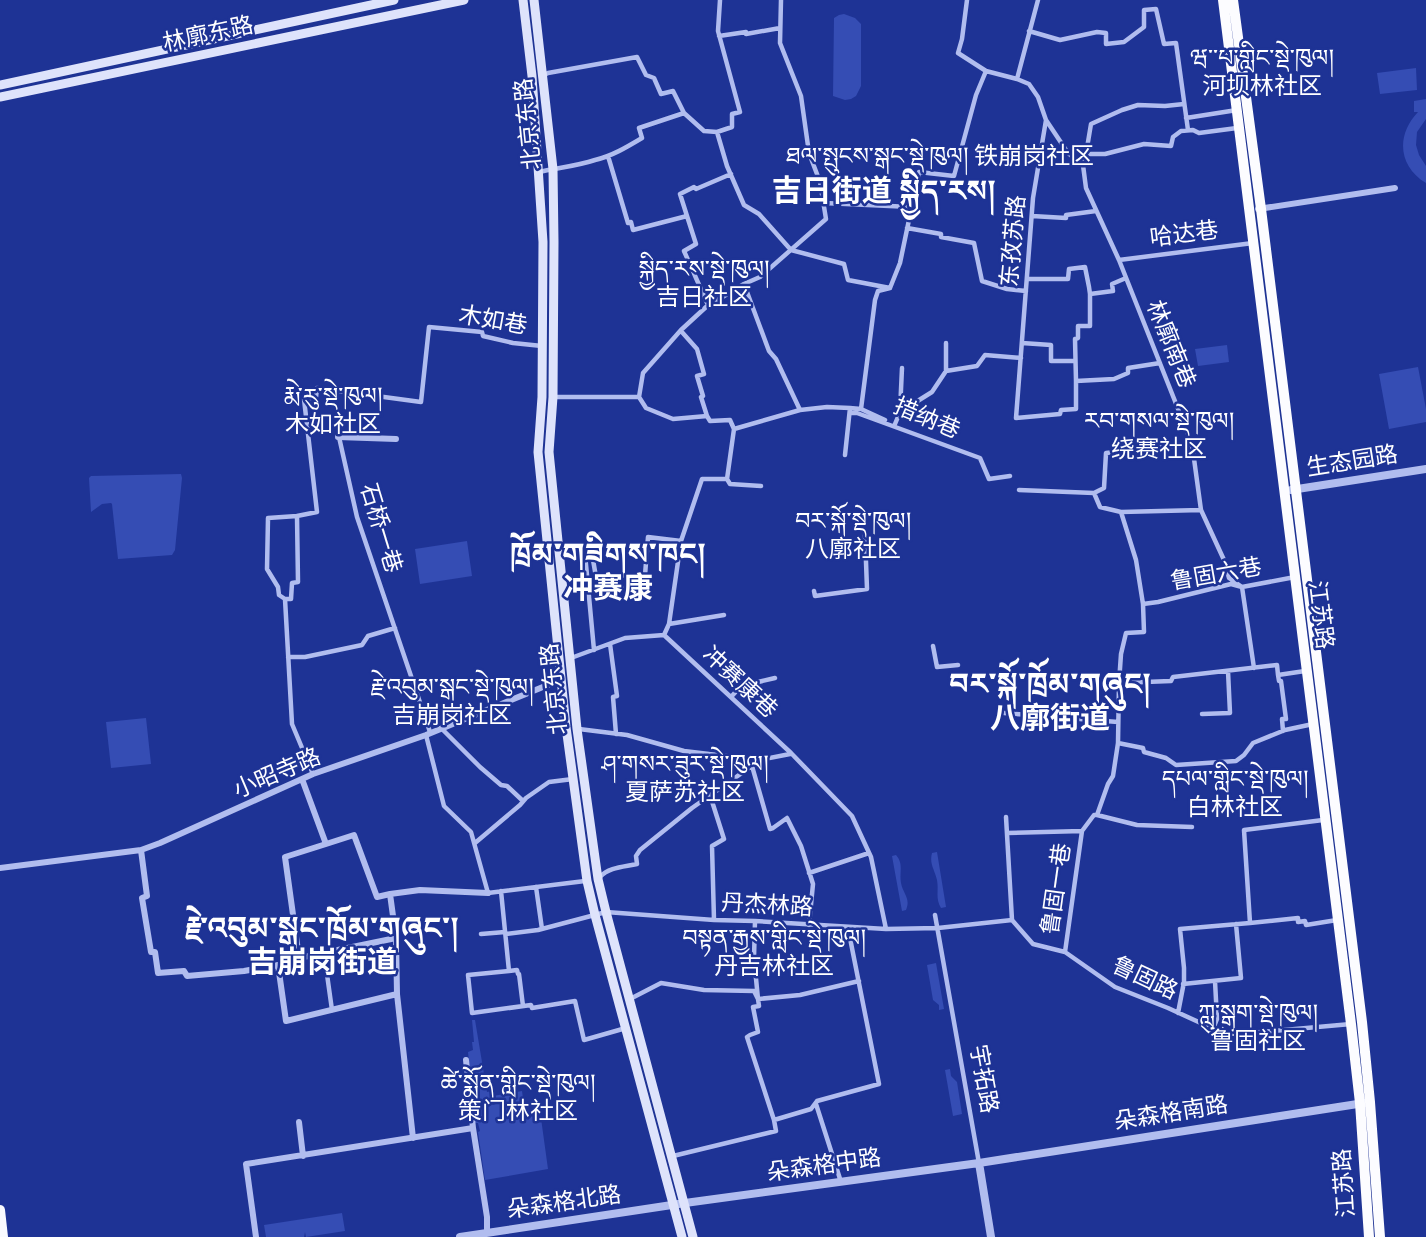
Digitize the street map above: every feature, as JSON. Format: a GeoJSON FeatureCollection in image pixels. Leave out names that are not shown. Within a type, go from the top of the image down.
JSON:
{"type":"FeatureCollection","features":[{"type":"Feature","properties":{"kind":"highway","name":"江苏路"},"geometry":{"type":"LineString","coordinates":[[1223,0],[1237,110],[1256,209],[1254,243],[1360,1009],[1369,1237]]}},
{"type":"Feature","properties":{"kind":"highway","name":"江苏路"},"geometry":{"type":"LineString","coordinates":[[1233,0],[1290,491],[1295,577],[1351,1024],[1365,1102],[1380,1237]]}},
{"type":"Feature","properties":{"kind":"main road","name":"林廓东路"},"geometry":{"type":"LineString","coordinates":[[0,85],[394,0]]}},
{"type":"Feature","properties":{"kind":"main road","name":"林廓东路"},"geometry":{"type":"LineString","coordinates":[[0,97],[464,0]]}},
{"type":"Feature","properties":{"kind":"main road","name":"北京东路"},"geometry":{"type":"LineString","coordinates":[[523,0],[532,76],[543,243],[542,397],[538,452],[560,680],[587,881],[682,1237]]}},
{"type":"Feature","properties":{"kind":"main road","name":"北京东路"},"geometry":{"type":"LineString","coordinates":[[534,0],[553,169],[553,397],[549,452],[577,729],[598,879],[694,1237]]}},
{"type":"Feature","properties":{"kind":"main road"},"geometry":{"type":"LineString","coordinates":[[0,1210],[3,1237]]}},
{"type":"Feature","properties":{"kind":"street"},"geometry":{"type":"LineString","coordinates":[[543,75],[636,57],[646,75],[654,78],[661,94],[673,91],[684,113],[704,131],[717,132],[732,127],[732,114],[740,112],[718,31],[720,0]]}},
{"type":"Feature","properties":{"kind":"street"},"geometry":{"type":"LineString","coordinates":[[708,416],[673,419],[646,408],[639,397],[643,373],[708,305],[760,277],[826,219],[820,182],[809,153],[801,96],[780,43],[781,0]]}},
{"type":"Feature","properties":{"kind":"street"},"geometry":{"type":"LineString","coordinates":[[967,0],[958,53],[986,71],[1029,84],[1038,97],[1046,120],[1068,153],[1083,165],[1091,124],[1138,105],[1184,104]]}},
{"type":"Feature","properties":{"kind":"street"},"geometry":{"type":"LineString","coordinates":[[1017,79],[1038,0]]}},
{"type":"Feature","properties":{"kind":"street"},"geometry":{"type":"LineString","coordinates":[[1029,31],[1060,40],[1097,32],[1106,33],[1106,44],[1124,42],[1143,27],[1144,10],[1156,9],[1164,44],[1176,43],[1188,131]]}},
{"type":"Feature","properties":{"kind":"street"},"geometry":{"type":"LineString","coordinates":[[719,36],[780,28]]}},
{"type":"Feature","properties":{"kind":"street"},"geometry":{"type":"LineString","coordinates":[[890,288],[900,263],[919,172],[954,176],[976,94],[986,71]]}},
{"type":"Feature","properties":{"kind":"street"},"geometry":{"type":"LineString","coordinates":[[1186,118],[1237,110]]}},
{"type":"Feature","properties":{"kind":"street"},"geometry":{"type":"LineString","coordinates":[[538,172],[608,156],[642,138],[639,128],[684,113]]}},
{"type":"Feature","properties":{"kind":"street","name":"东孜苏路"},"geometry":{"type":"LineString","coordinates":[[1046,120],[1033,198],[1016,418],[1076,410],[1076,381]]}},
{"type":"Feature","properties":{"kind":"street"},"geometry":{"type":"LineString","coordinates":[[1086,154],[1117,152],[1143,144],[1171,146],[1173,137],[1181,131],[1193,130],[1199,133],[1240,128]]}},
{"type":"Feature","properties":{"kind":"street"},"geometry":{"type":"LineString","coordinates":[[717,132],[744,205],[759,215],[791,250],[844,264],[848,281],[890,288]]}},
{"type":"Feature","properties":{"kind":"street"},"geometry":{"type":"LineString","coordinates":[[608,156],[628,223],[631,222],[633,230],[687,216]]}},
{"type":"Feature","properties":{"kind":"street","name":"林廓南巷"},"geometry":{"type":"LineString","coordinates":[[1083,165],[1086,188],[1119,260],[1192,444],[1201,510],[1224,560],[1229,578],[1242,587]]}},
{"type":"Feature","properties":{"kind":"street"},"geometry":{"type":"LineString","coordinates":[[708,305],[684,251],[696,244],[680,194],[731,174]]}},
{"type":"Feature","properties":{"kind":"street"},"geometry":{"type":"LineString","coordinates":[[1256,209],[1395,188]]}},
{"type":"Feature","properties":{"kind":"street"},"geometry":{"type":"LineString","coordinates":[[824,203],[911,207]]}},
{"type":"Feature","properties":{"kind":"street"},"geometry":{"type":"LineString","coordinates":[[1032,216],[1066,218],[1066,215],[1096,211]]}},
{"type":"Feature","properties":{"kind":"street"},"geometry":{"type":"LineString","coordinates":[[907,228],[974,243],[982,281],[1007,289],[1026,291]]}},
{"type":"Feature","properties":{"kind":"street","name":"哈达巷"},"geometry":{"type":"LineString","coordinates":[[1119,260],[1254,243]]}},
{"type":"Feature","properties":{"kind":"street"},"geometry":{"type":"LineString","coordinates":[[1027,279],[1069,279],[1069,269],[1084,267],[1090,294],[1090,326],[1078,326],[1076,381],[1114,379],[1128,373],[1128,368],[1158,363]]}},
{"type":"Feature","properties":{"kind":"street"},"geometry":{"type":"LineString","coordinates":[[1090,294],[1113,291],[1112,284],[1126,278]]}},
{"type":"Feature","properties":{"kind":"street"},"geometry":{"type":"LineString","coordinates":[[744,284],[769,351],[776,359],[800,410]]}},
{"type":"Feature","properties":{"kind":"street"},"geometry":{"type":"LineString","coordinates":[[860,409],[875,300],[878,291],[890,288]]}},
{"type":"Feature","properties":{"kind":"street","name":"木如巷"},"geometry":{"type":"LineString","coordinates":[[297,516],[317,512],[304,398],[316,397],[317,388],[421,402],[429,327],[482,332],[483,336],[513,343],[543,346]]}},
{"type":"Feature","properties":{"kind":"street"},"geometry":{"type":"LineString","coordinates":[[681,331],[697,349],[704,374],[697,376],[710,421],[730,420],[734,429],[727,479],[730,484],[761,486]]}},
{"type":"Feature","properties":{"kind":"street"},"geometry":{"type":"LineString","coordinates":[[900,412],[932,392],[946,371],[946,343]]}},
{"type":"Feature","properties":{"kind":"street"},"geometry":{"type":"LineString","coordinates":[[1022,343],[1051,345],[1051,361],[1075,361]]}},
{"type":"Feature","properties":{"kind":"street"},"geometry":{"type":"LineString","coordinates":[[946,371],[977,366],[985,355],[1021,358]]}},
{"type":"Feature","properties":{"kind":"street"},"geometry":{"type":"LineString","coordinates":[[1138,366],[1158,363]]}},
{"type":"Feature","properties":{"kind":"street"},"geometry":{"type":"LineString","coordinates":[[895,424],[900,412],[902,368]]}},
{"type":"Feature","properties":{"kind":"street"},"geometry":{"type":"LineString","coordinates":[[553,397],[639,397]]}},
{"type":"Feature","properties":{"kind":"street"},"geometry":{"type":"LineString","coordinates":[[734,429],[800,410],[827,407],[851,410],[980,458],[989,479],[1010,476]]}},
{"type":"Feature","properties":{"kind":"street","name":"措纳巷"},"geometry":{"type":"LineString","coordinates":[[851,410],[860,409],[980,459]]}},
{"type":"Feature","properties":{"kind":"street"},"geometry":{"type":"LineString","coordinates":[[845,455],[851,410]]}},
{"type":"Feature","properties":{"kind":"street"},"geometry":{"type":"LineString","coordinates":[[338,437],[396,439]]}},
{"type":"Feature","properties":{"kind":"street","name":"石桥一巷"},"geometry":{"type":"LineString","coordinates":[[338,437],[357,517],[428,734],[444,806],[471,832],[475,844]]}},
{"type":"Feature","properties":{"kind":"street"},"geometry":{"type":"LineString","coordinates":[[1019,490],[1094,493],[1104,488],[1106,453],[1192,444]]}},
{"type":"Feature","properties":{"kind":"street","name":"生态园路"},"geometry":{"type":"LineString","coordinates":[[1290,491],[1426,469]]}},
{"type":"Feature","properties":{"kind":"street"},"geometry":{"type":"LineString","coordinates":[[569,659],[625,638],[664,635],[669,624],[681,541],[702,479],[727,479]]}},
{"type":"Feature","properties":{"kind":"street"},"geometry":{"type":"LineString","coordinates":[[1094,493],[1100,508],[1121,512],[1201,510]]}},
{"type":"Feature","properties":{"kind":"street"},"geometry":{"type":"LineString","coordinates":[[1121,512],[1136,560],[1143,604]]}},
{"type":"Feature","properties":{"kind":"street"},"geometry":{"type":"LineString","coordinates":[[297,516],[298,582],[292,583],[291,599],[285,599],[279,595],[278,587],[267,569],[268,517],[297,516]]}},
{"type":"Feature","properties":{"kind":"street"},"geometry":{"type":"LineString","coordinates":[[814,590],[815,596],[867,589],[865,535]]}},
{"type":"Feature","properties":{"kind":"street"},"geometry":{"type":"LineString","coordinates":[[559,557],[592,554],[596,577],[608,577],[610,589],[644,588],[648,537],[681,541]]}},
{"type":"Feature","properties":{"kind":"street"},"geometry":{"type":"LineString","coordinates":[[585,554],[594,650]]}},
{"type":"Feature","properties":{"kind":"street","name":"鲁固六巷"},"geometry":{"type":"LineString","coordinates":[[1143,604],[1231,584],[1242,587],[1295,577]]}},
{"type":"Feature","properties":{"kind":"street"},"geometry":{"type":"LineString","coordinates":[[1242,587],[1254,668]]}},
{"type":"Feature","properties":{"kind":"street"},"geometry":{"type":"LineString","coordinates":[[285,599],[292,724],[313,774]]}},
{"type":"Feature","properties":{"kind":"street","name":"鲁固一巷"},"geometry":{"type":"LineString","coordinates":[[1065,952],[1082,831],[1094,815],[1097,815],[1113,776],[1118,743],[1121,654],[1126,633],[1144,632],[1143,604]]}},
{"type":"Feature","properties":{"kind":"street"},"geometry":{"type":"LineString","coordinates":[[669,624],[724,615]]}},
{"type":"Feature","properties":{"kind":"street"},"geometry":{"type":"LineString","coordinates":[[288,657],[305,657],[362,645],[368,636],[395,628]]}},
{"type":"Feature","properties":{"kind":"street","name":"冲赛康巷"},"geometry":{"type":"LineString","coordinates":[[664,635],[791,753],[852,816],[869,853],[886,929]]}},
{"type":"Feature","properties":{"kind":"street"},"geometry":{"type":"LineString","coordinates":[[610,643],[617,696],[613,697],[617,734]]}},
{"type":"Feature","properties":{"kind":"street"},"geometry":{"type":"LineString","coordinates":[[933,646],[937,667],[958,665]]}},
{"type":"Feature","properties":{"kind":"street"},"geometry":{"type":"LineString","coordinates":[[1119,683],[1171,681],[1173,677],[1276,665],[1286,719],[1282,719],[1283,731]]}},
{"type":"Feature","properties":{"kind":"street"},"geometry":{"type":"LineString","coordinates":[[1278,674],[1307,670]]}},
{"type":"Feature","properties":{"kind":"street"},"geometry":{"type":"LineString","coordinates":[[1202,714],[1230,713],[1228,671]]}},
{"type":"Feature","properties":{"kind":"street"},"geometry":{"type":"LineString","coordinates":[[731,697],[741,686],[775,678]]}},
{"type":"Feature","properties":{"kind":"street","name":"小昭寺路"},"geometry":{"type":"LineString","coordinates":[[0,868],[141,850],[313,774],[428,734],[560,680]]}},
{"type":"Feature","properties":{"kind":"street"},"geometry":{"type":"LineString","coordinates":[[1004,713],[1118,722]]}},
{"type":"Feature","properties":{"kind":"street"},"geometry":{"type":"LineString","coordinates":[[1118,743],[1143,748],[1144,752],[1166,758],[1176,765],[1236,761],[1253,743],[1283,731],[1314,724]]}},
{"type":"Feature","properties":{"kind":"street"},"geometry":{"type":"LineString","coordinates":[[441,728],[501,785],[507,786],[523,801]]}},
{"type":"Feature","properties":{"kind":"street"},"geometry":{"type":"LineString","coordinates":[[577,729],[617,734],[684,751],[759,760],[791,753]]}},
{"type":"Feature","properties":{"kind":"street"},"geometry":{"type":"LineString","coordinates":[[598,879],[610,870],[637,864],[636,856],[640,850],[759,760]]}},
{"type":"Feature","properties":{"kind":"street"},"geometry":{"type":"LineString","coordinates":[[751,766],[770,829],[787,818],[801,846],[813,884],[809,925]]}},
{"type":"Feature","properties":{"kind":"street"},"geometry":{"type":"LineString","coordinates":[[302,779],[326,844]]}},
{"type":"Feature","properties":{"kind":"street"},"geometry":{"type":"LineString","coordinates":[[488,893],[475,844],[523,801],[550,782],[573,779]]}},
{"type":"Feature","properties":{"kind":"street"},"geometry":{"type":"LineString","coordinates":[[710,795],[724,839],[712,846],[714,920]]}},
{"type":"Feature","properties":{"kind":"street"},"geometry":{"type":"LineString","coordinates":[[1097,815],[1137,825],[1192,827]]}},
{"type":"Feature","properties":{"kind":"street"},"geometry":{"type":"LineString","coordinates":[[938,928],[1012,920],[1006,817]]}},
{"type":"Feature","properties":{"kind":"street"},"geometry":{"type":"LineString","coordinates":[[1250,923],[1244,830],[1326,820]]}},
{"type":"Feature","properties":{"kind":"street"},"geometry":{"type":"LineString","coordinates":[[1007,833],[1082,831]]}},
{"type":"Feature","properties":{"kind":"street"},"geometry":{"type":"LineString","coordinates":[[299,958],[285,857],[354,835],[377,897],[420,890],[488,893],[587,881]]}},
{"type":"Feature","properties":{"kind":"street"},"geometry":{"type":"LineString","coordinates":[[141,850],[147,896],[142,898],[151,952],[155,952],[158,973],[184,971],[187,976],[244,971],[396,938]]}},
{"type":"Feature","properties":{"kind":"street"},"geometry":{"type":"LineString","coordinates":[[809,873],[869,853]]}},
{"type":"Feature","properties":{"kind":"street"},"geometry":{"type":"LineString","coordinates":[[536,887],[542,929]]}},
{"type":"Feature","properties":{"kind":"street"},"geometry":{"type":"LineString","coordinates":[[501,891],[509,971]]}},
{"type":"Feature","properties":{"kind":"street"},"geometry":{"type":"LineString","coordinates":[[390,894],[396,938],[397,994],[413,1138]]}},
{"type":"Feature","properties":{"kind":"street","name":"丹杰林路"},"geometry":{"type":"LineString","coordinates":[[481,934],[542,929],[606,912],[886,929],[938,928]]}},
{"type":"Feature","properties":{"kind":"street","name":"宇拓路"},"geometry":{"type":"LineString","coordinates":[[935,915],[991,1237]]}},
{"type":"Feature","properties":{"kind":"street"},"geometry":{"type":"LineString","coordinates":[[1178,1013],[1184,968],[1180,929],[1236,926],[1298,918],[1298,922],[1305,921],[1306,925],[1338,919]]}},
{"type":"Feature","properties":{"kind":"street","name":"鲁固路"},"geometry":{"type":"LineString","coordinates":[[1012,920],[1032,944],[1065,952],[1115,987],[1227,1035],[1351,1024]]}},
{"type":"Feature","properties":{"kind":"street"},"geometry":{"type":"LineString","coordinates":[[672,1157],[776,1131],[747,1037],[758,1032],[753,1007],[759,1006],[754,958],[755,921]]}},
{"type":"Feature","properties":{"kind":"street"},"geometry":{"type":"LineString","coordinates":[[1183,984],[1241,978],[1236,926]]}},
{"type":"Feature","properties":{"kind":"street"},"geometry":{"type":"LineString","coordinates":[[774,1120],[811,1109],[816,1103],[879,1084],[848,927]]}},
{"type":"Feature","properties":{"kind":"street"},"geometry":{"type":"LineString","coordinates":[[324,953],[332,1010]]}},
{"type":"Feature","properties":{"kind":"street"},"geometry":{"type":"LineString","coordinates":[[278,965],[286,1021],[397,994]]}},
{"type":"Feature","properties":{"kind":"street"},"geometry":{"type":"LineString","coordinates":[[523,1006],[517,970],[468,975],[472,1013],[575,1001],[584,1040],[626,1028]]}},
{"type":"Feature","properties":{"kind":"street"},"geometry":{"type":"LineString","coordinates":[[758,999],[800,995],[859,981]]}},
{"type":"Feature","properties":{"kind":"street"},"geometry":{"type":"LineString","coordinates":[[1213,1029],[1217,1019],[1215,981]]}},
{"type":"Feature","properties":{"kind":"street"},"geometry":{"type":"LineString","coordinates":[[629,999],[661,983],[704,990],[754,991],[758,999]]}},
{"type":"Feature","properties":{"kind":"street"},"geometry":{"type":"LineString","coordinates":[[466,1060],[487,1233]]}},
{"type":"Feature","properties":{"kind":"street","name":"朵森格南路"},"geometry":{"type":"LineString","coordinates":[[979,1163],[1365,1102]]}},
{"type":"Feature","properties":{"kind":"street"},"geometry":{"type":"LineString","coordinates":[[816,1103],[841,1183]]}},
{"type":"Feature","properties":{"kind":"street"},"geometry":{"type":"LineString","coordinates":[[299,1122],[303,1156]]}},
{"type":"Feature","properties":{"kind":"street"},"geometry":{"type":"LineString","coordinates":[[256,1237],[246,1164],[473,1128]]}},
{"type":"Feature","properties":{"kind":"street","name":"朵森格中路"},"geometry":{"type":"LineString","coordinates":[[674,1206],[979,1163]]}},
{"type":"Feature","properties":{"kind":"street","name":"朵森格北路"},"geometry":{"type":"LineString","coordinates":[[460,1237],[674,1206]]}},
{"type":"Feature","properties":{"kind":"shaded area"},"geometry":{"type":"Polygon","coordinates":[[[844,14],[855,18],[861,24],[861,86],[856,96],[845,100],[833,96],[834,18],[844,14]]]}},
{"type":"Feature","properties":{"kind":"shaded area"},"geometry":{"type":"Polygon","coordinates":[[[1416,68],[1417,90],[1380,94],[1377,73],[1416,68]]]}},
{"type":"Feature","properties":{"kind":"shaded area"},"geometry":{"type":"Polygon","coordinates":[[[1426,99],[1426,119],[1417,132],[1416,145],[1426,166],[1426,183],[1410,168],[1405,159],[1403,140],[1418,112],[1414,112],[1414,101],[1426,99]]]}},
{"type":"Feature","properties":{"kind":"shaded area"},"geometry":{"type":"Polygon","coordinates":[[[1227,345],[1229,362],[1198,366],[1195,349],[1227,345]]]}},
{"type":"Feature","properties":{"kind":"shaded area"},"geometry":{"type":"Polygon","coordinates":[[[1418,367],[1426,422],[1389,429],[1379,374],[1418,367]]]}},
{"type":"Feature","properties":{"kind":"shaded area"},"geometry":{"type":"Polygon","coordinates":[[[181,474],[175,550],[172,555],[118,559],[112,504],[102,504],[91,512],[89,478],[181,474]]]}},
{"type":"Feature","properties":{"kind":"shaded area"},"geometry":{"type":"Polygon","coordinates":[[[467,541],[472,576],[420,584],[415,549],[467,541]]]}},
{"type":"Feature","properties":{"kind":"shaded area"},"geometry":{"type":"Polygon","coordinates":[[[146,718],[151,764],[111,768],[106,722],[146,718]]]}},
{"type":"Feature","properties":{"kind":"shaded area"},"geometry":{"type":"Polygon","coordinates":[[[937,852],[946,907],[941,908],[931,860],[932,853],[937,852]]]}},
{"type":"Feature","properties":{"kind":"shaded area"},"geometry":{"type":"Polygon","coordinates":[[[896,855],[900,862],[901,883],[908,902],[906,910],[902,911],[892,856],[896,855]]]}},
{"type":"Feature","properties":{"kind":"shaded area"},"geometry":{"type":"Polygon","coordinates":[[[936,963],[944,1009],[939,1010],[939,1005],[933,1000],[927,965],[936,963]]]}},
{"type":"Feature","properties":{"kind":"shaded area"},"geometry":{"type":"Polygon","coordinates":[[[472,1020],[475,1020],[487,1092],[492,1091],[493,1096],[522,1091],[524,1106],[531,1112],[540,1111],[548,1169],[485,1180],[480,1131],[478,1123],[475,1123],[468,1052],[473,1050],[474,1042],[472,1020]]]}},
{"type":"Feature","properties":{"kind":"shaded area"},"geometry":{"type":"Polygon","coordinates":[[[950,1069],[951,1076],[957,1082],[962,1114],[953,1116],[945,1070],[950,1069]]]}},
{"type":"Feature","properties":{"kind":"shaded area"},"geometry":{"type":"Polygon","coordinates":[[[342,1213],[345,1231],[306,1237],[305,1232],[304,1237],[266,1237],[264,1225],[342,1213]]]}},
{"type":"Feature","properties":{"kind":"district","name":"ཝ་་པ་གླིང་སྡེ་ཁུལ། 河坝林社区"},"geometry":{"type":"Point","coordinates":[1262,72]}},
{"type":"Feature","properties":{"kind":"district","name":"ཐལ་སྤུངས་སྒང་སྡེ་ཁུལ། 铁崩岗社区"},"geometry":{"type":"Point","coordinates":[940,156]}},
{"type":"Feature","properties":{"kind":"district","name":"吉日街道 སྐྱིད་རས།"},"geometry":{"type":"Point","coordinates":[884,191]}},
{"type":"Feature","properties":{"kind":"district","name":"སྐྱིད་རས་སྡེ་ཁུལ། 吉日社区"},"geometry":{"type":"Point","coordinates":[704,283]}},
{"type":"Feature","properties":{"kind":"district","name":"རྨེ་རུ་སྡེ་ཁུལ། 木如社区"},"geometry":{"type":"Point","coordinates":[333,410]}},
{"type":"Feature","properties":{"kind":"district","name":"རབ་གསལ་སྡེ་ཁུལ། 绕赛社区"},"geometry":{"type":"Point","coordinates":[1159,435]}},
{"type":"Feature","properties":{"kind":"district","name":"བར་སྐོ་སྡེ་ཁུལ། 八廓社区"},"geometry":{"type":"Point","coordinates":[853,535]}},
{"type":"Feature","properties":{"kind":"district","name":"ཁྲོམ་གཟིགས་ཁང། 冲赛康"},"geometry":{"type":"Point","coordinates":[608,571]}},
{"type":"Feature","properties":{"kind":"district","name":"རྗེ་འབུམ་སྒང་སྡེ་ཁུལ། 吉崩岗社区"},"geometry":{"type":"Point","coordinates":[452,701]}},
{"type":"Feature","properties":{"kind":"district","name":"བར་སྐོ་ཁྲོམ་གཞུང། 八廓街道"},"geometry":{"type":"Point","coordinates":[1050,701]}},
{"type":"Feature","properties":{"kind":"district","name":"ཤ་གསར་ཟུར་སྡེ་ཁུལ། 夏萨苏社区"},"geometry":{"type":"Point","coordinates":[685,778]}},
{"type":"Feature","properties":{"kind":"district","name":"དཔལ་གླིང་སྡེ་ཁུལ། 白林社区"},"geometry":{"type":"Point","coordinates":[1235,793]}},
{"type":"Feature","properties":{"kind":"district","name":"རྗེ་འབུམ་སྒང་ཁྲོམ་གཞུང་། 吉崩岗街道"},"geometry":{"type":"Point","coordinates":[322,946]}},
{"type":"Feature","properties":{"kind":"district","name":"བསྟན་རྒྱས་གླིང་སྡེ་ཁུལ། 丹吉林社区"},"geometry":{"type":"Point","coordinates":[774,952]}},
{"type":"Feature","properties":{"kind":"district","name":"ཀླུ་སྒུག་སྡེ་ཁུལ། 鲁固社区"},"geometry":{"type":"Point","coordinates":[1258,1027]}},
{"type":"Feature","properties":{"kind":"district","name":"ཚེ་སྨོན་གླིང་སྡེ་ཁུལ། 策门林社区"},"geometry":{"type":"Point","coordinates":[518,1097]}}]}
